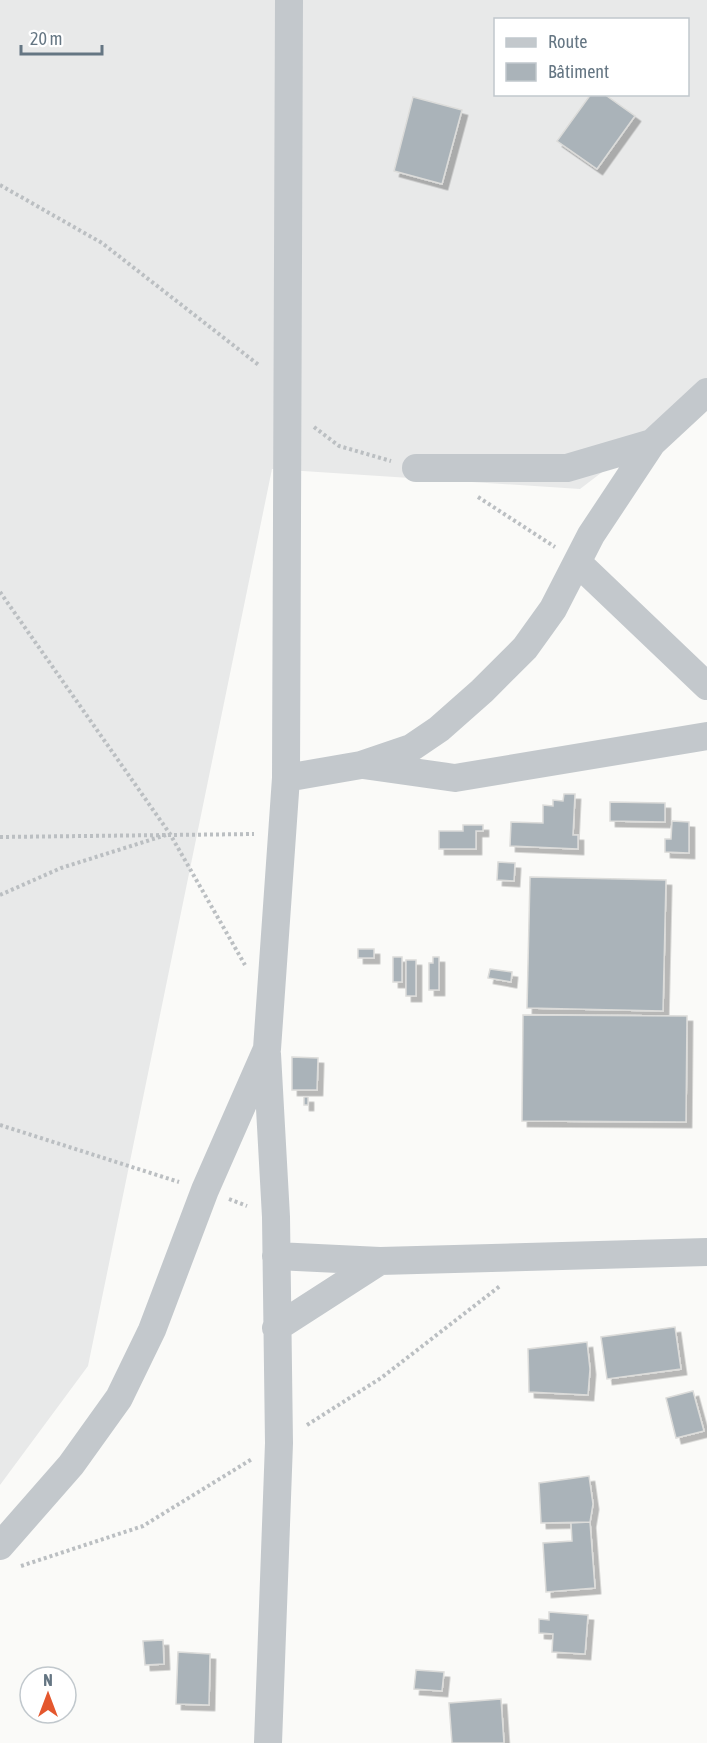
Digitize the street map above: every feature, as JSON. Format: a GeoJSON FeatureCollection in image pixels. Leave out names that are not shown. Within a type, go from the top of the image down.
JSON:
{"type":"FeatureCollection","features":[{"type":"Feature","properties":{"kind":"street"},"geometry":{"type":"LineString","coordinates":[[268,1743],[279,1443],[276,1217],[267,1049],[286,778],[289,0]]}},
{"type":"Feature","properties":{"kind":"street"},"geometry":{"type":"LineString","coordinates":[[286,778],[361,765],[411,748],[439,729],[482,691],[525,648],[553,609],[591,535],[652,444],[707,393]]}},
{"type":"Feature","properties":{"kind":"street"},"geometry":{"type":"LineString","coordinates":[[416,468],[567,468],[652,444]]}},
{"type":"Feature","properties":{"kind":"street"},"geometry":{"type":"LineString","coordinates":[[578,563],[707,686]]}},
{"type":"Feature","properties":{"kind":"street"},"geometry":{"type":"LineString","coordinates":[[361,765],[455,778],[707,736]]}},
{"type":"Feature","properties":{"kind":"street"},"geometry":{"type":"LineString","coordinates":[[0,1546],[71,1465],[119,1398],[152,1330],[205,1190],[267,1049]]}},
{"type":"Feature","properties":{"kind":"street"},"geometry":{"type":"LineString","coordinates":[[276,1256],[380,1262],[707,1252]]}},
{"type":"Feature","properties":{"kind":"street"},"geometry":{"type":"LineString","coordinates":[[276,1328],[380,1262]]}},
{"type":"Feature","properties":{"kind":"path"},"geometry":{"type":"LineString","coordinates":[[0,592],[171,834],[246,967]]}},
{"type":"Feature","properties":{"kind":"path"},"geometry":{"type":"LineString","coordinates":[[0,895],[61,868],[171,834]]}},
{"type":"Feature","properties":{"kind":"path"},"geometry":{"type":"LineString","coordinates":[[0,837],[283,834]]}},
{"type":"Feature","properties":{"kind":"path"},"geometry":{"type":"LineString","coordinates":[[0,1125],[205,1190],[276,1217]]}},
{"type":"Feature","properties":{"kind":"shaded area"},"geometry":{"type":"Polygon","coordinates":[[[0,0],[707,0],[707,392],[580,489],[272,469],[88,1366],[0,1485],[0,0]]]}},
{"type":"Feature","properties":{"kind":"building"},"geometry":{"type":"Polygon","coordinates":[[[590,96],[607,96],[635,116],[597,169],[557,141],[590,96]]]}},
{"type":"Feature","properties":{"kind":"building"},"geometry":{"type":"Polygon","coordinates":[[[413,97],[462,110],[442,184],[394,171],[413,97]]]}},
{"type":"Feature","properties":{"kind":"building"},"geometry":{"type":"Polygon","coordinates":[[[564,794],[575,794],[573,835],[578,835],[578,849],[510,846],[511,822],[543,823],[543,805],[553,806],[553,800],[563,801],[564,794]]]}},
{"type":"Feature","properties":{"kind":"building"},"geometry":{"type":"Polygon","coordinates":[[[610,802],[665,803],[665,822],[610,821],[610,802]]]}},
{"type":"Feature","properties":{"kind":"building"},"geometry":{"type":"Polygon","coordinates":[[[672,821],[689,822],[689,853],[665,852],[665,839],[671,839],[672,821]]]}},
{"type":"Feature","properties":{"kind":"building"},"geometry":{"type":"Polygon","coordinates":[[[463,825],[483,825],[483,831],[476,831],[476,849],[439,849],[439,831],[463,831],[463,825]]]}},
{"type":"Feature","properties":{"kind":"building"},"geometry":{"type":"Polygon","coordinates":[[[498,862],[515,863],[514,881],[497,880],[498,862]]]}},
{"type":"Feature","properties":{"kind":"building"},"geometry":{"type":"Polygon","coordinates":[[[530,877],[666,880],[663,1011],[527,1008],[530,877]]]}},
{"type":"Feature","properties":{"kind":"building"},"geometry":{"type":"Polygon","coordinates":[[[358,949],[374,949],[374,958],[358,958],[358,949]]]}},
{"type":"Feature","properties":{"kind":"building"},"geometry":{"type":"Polygon","coordinates":[[[393,957],[402,957],[402,982],[393,982],[393,957]]]}},
{"type":"Feature","properties":{"kind":"building"},"geometry":{"type":"Polygon","coordinates":[[[433,957],[439,957],[439,990],[429,990],[429,963],[433,963],[433,957]]]}},
{"type":"Feature","properties":{"kind":"building"},"geometry":{"type":"Polygon","coordinates":[[[406,960],[416,960],[416,996],[406,996],[406,960]]]}},
{"type":"Feature","properties":{"kind":"building"},"geometry":{"type":"Polygon","coordinates":[[[490,969],[512,972],[511,982],[488,978],[490,969]]]}},
{"type":"Feature","properties":{"kind":"building"},"geometry":{"type":"Polygon","coordinates":[[[523,1015],[687,1016],[686,1122],[522,1121],[523,1015]]]}},
{"type":"Feature","properties":{"kind":"building"},"geometry":{"type":"Polygon","coordinates":[[[292,1057],[318,1058],[317,1090],[292,1090],[292,1057]]]}},
{"type":"Feature","properties":{"kind":"building"},"geometry":{"type":"Polygon","coordinates":[[[304,1097],[308,1097],[308,1105],[304,1105],[304,1097]]]}},
{"type":"Feature","properties":{"kind":"building"},"geometry":{"type":"Polygon","coordinates":[[[675,1327],[681,1369],[607,1379],[601,1337],[675,1327]]]}},
{"type":"Feature","properties":{"kind":"building"},"geometry":{"type":"Polygon","coordinates":[[[587,1342],[590,1369],[588,1395],[529,1392],[528,1349],[587,1342]]]}},
{"type":"Feature","properties":{"kind":"building"},"geometry":{"type":"Polygon","coordinates":[[[693,1391],[704,1431],[676,1438],[666,1398],[693,1391]]]}},
{"type":"Feature","properties":{"kind":"building"},"geometry":{"type":"Polygon","coordinates":[[[589,1476],[593,1504],[590,1522],[541,1523],[539,1483],[589,1476]]]}},
{"type":"Feature","properties":{"kind":"building"},"geometry":{"type":"Polygon","coordinates":[[[590,1522],[595,1588],[546,1592],[543,1543],[572,1541],[571,1523],[590,1522]]]}},
{"type":"Feature","properties":{"kind":"building"},"geometry":{"type":"Polygon","coordinates":[[[549,1612],[588,1615],[585,1654],[552,1652],[553,1634],[539,1633],[539,1619],[549,1620],[549,1612]]]}},
{"type":"Feature","properties":{"kind":"building"},"geometry":{"type":"Polygon","coordinates":[[[163,1640],[164,1664],[145,1665],[143,1641],[163,1640]]]}},
{"type":"Feature","properties":{"kind":"building"},"geometry":{"type":"Polygon","coordinates":[[[178,1652],[210,1654],[209,1705],[176,1704],[178,1652]]]}},
{"type":"Feature","properties":{"kind":"building"},"geometry":{"type":"Polygon","coordinates":[[[416,1670],[444,1672],[442,1691],[414,1689],[416,1670]]]}},
{"type":"Feature","properties":{"kind":"building"},"geometry":{"type":"Polygon","coordinates":[[[501,1699],[504,1743],[452,1743],[449,1703],[501,1699]]]}}]}
